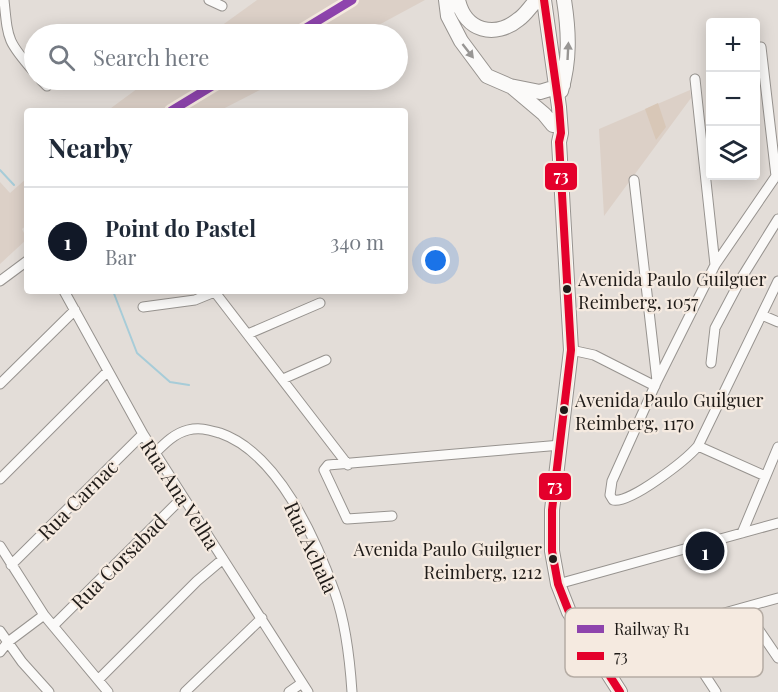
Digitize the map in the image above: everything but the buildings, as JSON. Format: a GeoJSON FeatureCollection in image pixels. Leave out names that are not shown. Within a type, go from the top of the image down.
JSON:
{"type":"FeatureCollection","features":[{"type":"Feature","properties":{"kind":"main road"},"geometry":{"type":"LineString","coordinates":[[446,0],[448,16],[461,41],[488,76],[510,86],[540,92],[556,87]]}},
{"type":"Feature","properties":{"kind":"main road"},"geometry":{"type":"LineString","coordinates":[[458,0],[463,16],[472,25],[490,31],[512,24],[538,0]]}},
{"type":"Feature","properties":{"kind":"main road"},"geometry":{"type":"LineString","coordinates":[[538,0],[556,87],[561,133],[559,142]]}},
{"type":"Feature","properties":{"kind":"main road"},"geometry":{"type":"LineString","coordinates":[[564,0],[569,45],[567,69],[556,87],[553,124],[559,142],[571,350],[552,510],[552,551],[558,584],[567,608]]}},
{"type":"Feature","properties":{"kind":"main road"},"geometry":{"type":"LineString","coordinates":[[510,86],[553,124]]}},
{"type":"Feature","properties":{"kind":"main road"},"geometry":{"type":"LineString","coordinates":[[610,677],[620,692]]}},
{"type":"Feature","properties":{"kind":"street"},"geometry":{"type":"LineString","coordinates":[[4,0],[7,35],[11,45],[24,60]]}},
{"type":"Feature","properties":{"kind":"street"},"geometry":{"type":"LineString","coordinates":[[209,0],[222,6]]}},
{"type":"Feature","properties":{"kind":"street"},"geometry":{"type":"LineString","coordinates":[[761,47],[777,174],[716,265],[656,383],[612,481],[610,495],[613,500],[624,500],[635,495],[677,465],[698,446],[778,281]]}},
{"type":"Feature","properties":{"kind":"street"},"geometry":{"type":"LineString","coordinates":[[695,79],[716,265]]}},
{"type":"Feature","properties":{"kind":"street"},"geometry":{"type":"LineString","coordinates":[[634,180],[656,383]]}},
{"type":"Feature","properties":{"kind":"street"},"geometry":{"type":"LineString","coordinates":[[711,363],[715,328],[742,277],[778,219]]}},
{"type":"Feature","properties":{"kind":"street"},"geometry":{"type":"LineString","coordinates":[[0,281],[24,263]]}},
{"type":"Feature","properties":{"kind":"street","name":"Rua Ana Velha"},"geometry":{"type":"LineString","coordinates":[[66,294],[143,434],[305,688]]}},
{"type":"Feature","properties":{"kind":"street"},"geometry":{"type":"LineString","coordinates":[[143,307],[195,300],[209,294]]}},
{"type":"Feature","properties":{"kind":"street"},"geometry":{"type":"LineString","coordinates":[[218,294],[348,465]]}},
{"type":"Feature","properties":{"kind":"street"},"geometry":{"type":"LineString","coordinates":[[248,334],[320,303]]}},
{"type":"Feature","properties":{"kind":"street"},"geometry":{"type":"LineString","coordinates":[[764,313],[778,303]]}},
{"type":"Feature","properties":{"kind":"street"},"geometry":{"type":"LineString","coordinates":[[0,384],[75,310]]}},
{"type":"Feature","properties":{"kind":"street"},"geometry":{"type":"LineString","coordinates":[[764,313],[778,322]]}},
{"type":"Feature","properties":{"kind":"street"},"geometry":{"type":"LineString","coordinates":[[571,350],[594,355],[656,383]]}},
{"type":"Feature","properties":{"kind":"street"},"geometry":{"type":"LineString","coordinates":[[283,379],[326,360]]}},
{"type":"Feature","properties":{"kind":"street"},"geometry":{"type":"LineString","coordinates":[[0,479],[108,371]]}},
{"type":"Feature","properties":{"kind":"street","name":"Rua Achala"},"geometry":{"type":"LineString","coordinates":[[155,453],[171,438],[187,430],[203,428],[229,437],[252,452],[274,475],[307,526],[336,595],[350,666],[352,692]]}},
{"type":"Feature","properties":{"kind":"street","name":"Rua Carnac"},"geometry":{"type":"LineString","coordinates":[[11,565],[143,434]]}},
{"type":"Feature","properties":{"kind":"street"},"geometry":{"type":"LineString","coordinates":[[392,516],[346,519],[324,470],[328,465],[561,445]]}},
{"type":"Feature","properties":{"kind":"street"},"geometry":{"type":"LineString","coordinates":[[698,446],[765,476]]}},
{"type":"Feature","properties":{"kind":"street"},"geometry":{"type":"LineString","coordinates":[[742,533],[765,476],[774,462],[778,447]]}},
{"type":"Feature","properties":{"kind":"street","name":"Rua Corsabad"},"geometry":{"type":"LineString","coordinates":[[53,626],[183,497]]}},
{"type":"Feature","properties":{"kind":"street"},"geometry":{"type":"LineString","coordinates":[[558,584],[778,523]]}},
{"type":"Feature","properties":{"kind":"street"},"geometry":{"type":"LineString","coordinates":[[0,546],[44,615],[108,692]]}},
{"type":"Feature","properties":{"kind":"street"},"geometry":{"type":"LineString","coordinates":[[99,680],[197,581],[223,559]]}},
{"type":"Feature","properties":{"kind":"street"},"geometry":{"type":"LineString","coordinates":[[744,608],[778,598]]}},
{"type":"Feature","properties":{"kind":"street"},"geometry":{"type":"LineString","coordinates":[[0,652],[8,642],[44,615]]}},
{"type":"Feature","properties":{"kind":"street"},"geometry":{"type":"LineString","coordinates":[[185,692],[262,618]]}},
{"type":"Feature","properties":{"kind":"street"},"geometry":{"type":"LineString","coordinates":[[0,631],[22,662],[48,692]]}},
{"type":"Feature","properties":{"kind":"street"},"geometry":{"type":"LineString","coordinates":[[763,636],[778,658]]}},
{"type":"Feature","properties":{"kind":"street"},"geometry":{"type":"LineString","coordinates":[[706,677],[716,692]]}},
{"type":"Feature","properties":{"kind":"street"},"geometry":{"type":"LineString","coordinates":[[289,692],[305,688]]}},
{"type":"Feature","properties":{"kind":"shaded area"},"geometry":{"type":"Polygon","coordinates":[[[257,0],[425,0],[381,24],[224,24],[257,0]]]}},
{"type":"Feature","properties":{"kind":"shaded area"},"geometry":{"type":"Polygon","coordinates":[[[135,90],[260,90],[225,108],[111,108],[135,90]]]}},
{"type":"Feature","properties":{"kind":"shaded area"},"geometry":{"type":"Polygon","coordinates":[[[690,90],[691,98],[604,216],[599,129],[690,90]]]}},
{"type":"Feature","properties":{"kind":"shaded area"},"geometry":{"type":"Polygon","coordinates":[[[658,103],[666,127],[656,140],[645,109],[658,103]]]}},
{"type":"Feature","properties":{"kind":"shaded area"},"geometry":{"type":"Polygon","coordinates":[[[24,181],[24,227],[22,229],[24,242],[0,264],[0,182],[10,193],[24,181]]]}},
{"type":"Feature","properties":{"kind":"waterway"},"geometry":{"type":"LineString","coordinates":[[0,170],[14,185]]}},
{"type":"Feature","properties":{"kind":"waterway"},"geometry":{"type":"LineString","coordinates":[[114,294],[137,353],[170,382],[189,385]]}},
{"type":"Feature","properties":{"kind":"rail line","name":"R1"},"geometry":{"type":"LineString","coordinates":[[312,24],[352,0]]}},
{"type":"Feature","properties":{"kind":"rail line","name":"R1"},"geometry":{"type":"LineString","coordinates":[[176,108],[206,90]]}},
{"type":"Feature","properties":{"kind":"transit line","name":"73"},"geometry":{"type":"LineString","coordinates":[[544,0],[559,107],[571,350],[552,510],[552,551],[558,584],[567,608]]}},
{"type":"Feature","properties":{"kind":"transit line","name":"73"},"geometry":{"type":"LineString","coordinates":[[610,677],[620,692]]}},
{"type":"Feature","properties":{"kind":"place","name":"Avenida Paulo Guilguer Reimberg, 1057"},"geometry":{"type":"Point","coordinates":[567,289]}},
{"type":"Feature","properties":{"kind":"place","name":"Avenida Paulo Guilguer Reimberg, 1170"},"geometry":{"type":"Point","coordinates":[564,410]}},
{"type":"Feature","properties":{"kind":"place","name":"Point do Pastel"},"geometry":{"type":"Point","coordinates":[705,551]}},
{"type":"Feature","properties":{"kind":"place","name":"Avenida Paulo Guilguer Reimberg, 1212"},"geometry":{"type":"Point","coordinates":[553,559]}}]}
